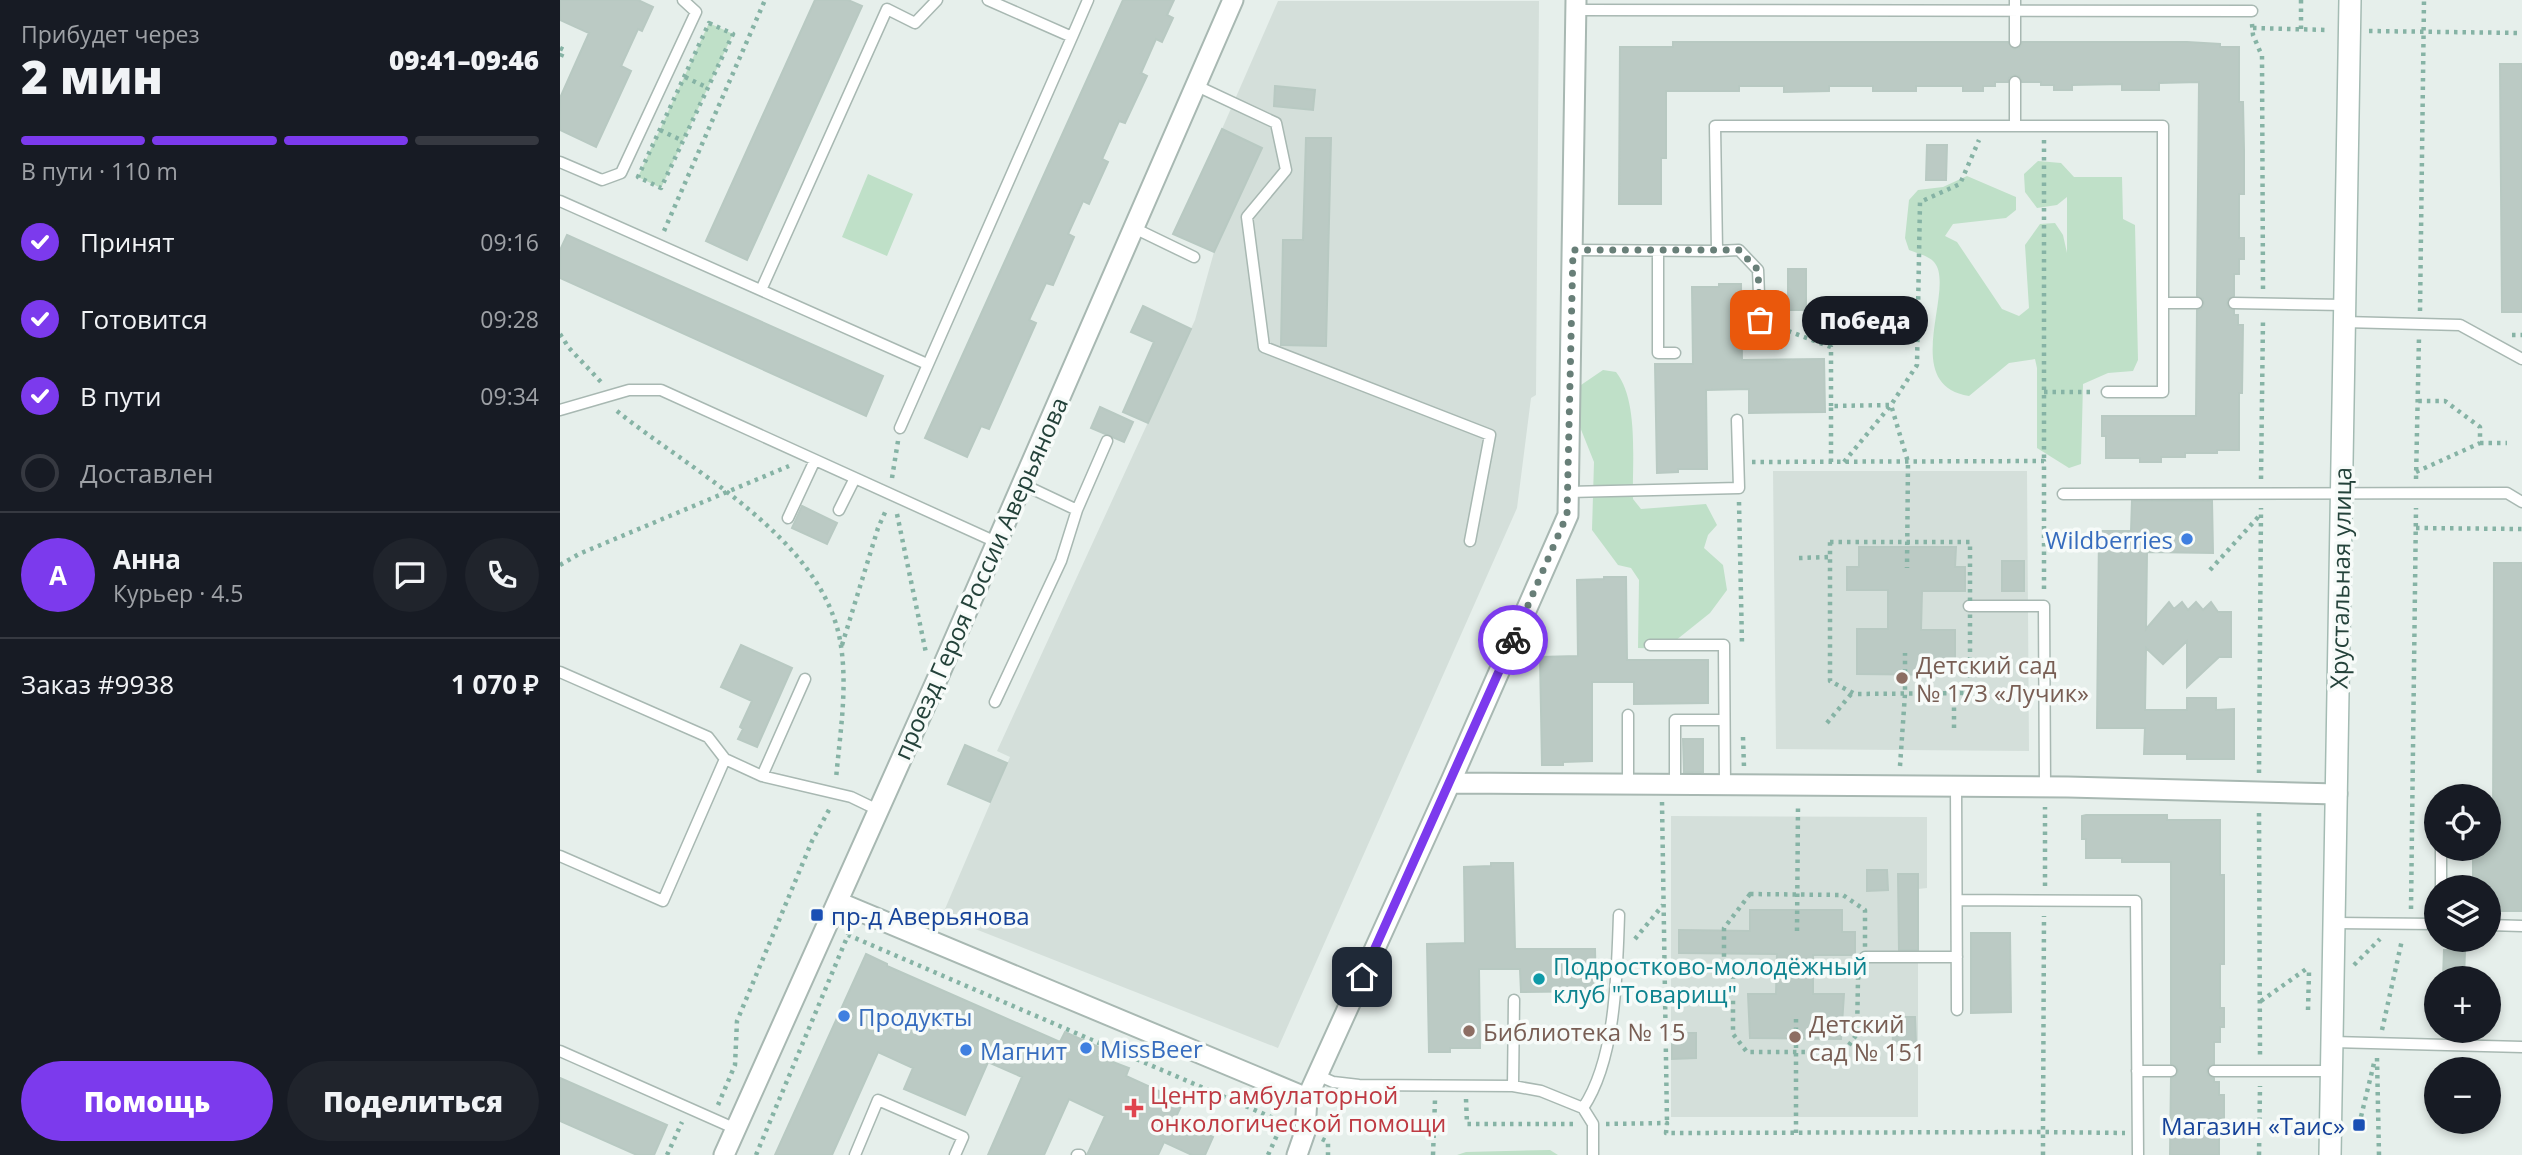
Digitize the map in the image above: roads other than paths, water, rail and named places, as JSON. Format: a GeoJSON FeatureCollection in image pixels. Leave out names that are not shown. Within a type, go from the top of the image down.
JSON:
{"type":"FeatureCollection","features":[{"type":"Feature","properties":{"kind":"street","name":"проезд Героя России Аверьянова"},"geometry":{"type":"LineString","coordinates":[[724,1155],[838,902],[1233,0]]}},
{"type":"Feature","properties":{"kind":"street","name":"Хрустальная улица"},"geometry":{"type":"LineString","coordinates":[[2330,1155],[2350,0]]}},
{"type":"Feature","properties":{"kind":"street"},"geometry":{"type":"LineString","coordinates":[[1297,1155],[1305,1132],[1307,1098],[1451,781],[1567,515],[1576,5]]}},
{"type":"Feature","properties":{"kind":"street"},"geometry":{"type":"LineString","coordinates":[[1451,781],[2045,787],[2337,794]]}},
{"type":"Feature","properties":{"kind":"street"},"geometry":{"type":"LineString","coordinates":[[838,902],[1307,1098]]}},
{"type":"Feature","properties":{"kind":"lane"},"geometry":{"type":"LineString","coordinates":[[560,162],[602,180],[621,173],[696,12],[683,0]]}},
{"type":"Feature","properties":{"kind":"lane"},"geometry":{"type":"LineString","coordinates":[[761,289],[887,9],[915,23],[937,0]]}},
{"type":"Feature","properties":{"kind":"lane"},"geometry":{"type":"LineString","coordinates":[[988,0],[1072,37]]}},
{"type":"Feature","properties":{"kind":"lane"},"geometry":{"type":"LineString","coordinates":[[900,428],[1088,0]]}},
{"type":"Feature","properties":{"kind":"lane"},"geometry":{"type":"LineString","coordinates":[[1576,5],[2015,5],[2252,11]]}},
{"type":"Feature","properties":{"kind":"lane"},"geometry":{"type":"LineString","coordinates":[[2015,5],[2015,42]]}},
{"type":"Feature","properties":{"kind":"lane"},"geometry":{"type":"LineString","coordinates":[[2015,82],[2015,126]]}},
{"type":"Feature","properties":{"kind":"lane"},"geometry":{"type":"LineString","coordinates":[[1197,86],[1276,123],[1286,170],[1247,217],[1264,347],[1490,435],[1470,541]]}},
{"type":"Feature","properties":{"kind":"lane"},"geometry":{"type":"LineString","coordinates":[[1717,251],[1715,126],[2163,126],[2163,392],[2107,392]]}},
{"type":"Feature","properties":{"kind":"lane"},"geometry":{"type":"LineString","coordinates":[[560,201],[927,364]]}},
{"type":"Feature","properties":{"kind":"lane"},"geometry":{"type":"LineString","coordinates":[[1134,228],[1194,257]]}},
{"type":"Feature","properties":{"kind":"lane"},"geometry":{"type":"LineString","coordinates":[[1573,250],[1739,250],[1758,270],[1760,320]]}},
{"type":"Feature","properties":{"kind":"lane"},"geometry":{"type":"LineString","coordinates":[[1658,251],[1658,353],[1675,353]]}},
{"type":"Feature","properties":{"kind":"lane"},"geometry":{"type":"LineString","coordinates":[[2163,303],[2197,303]]}},
{"type":"Feature","properties":{"kind":"lane"},"geometry":{"type":"LineString","coordinates":[[2234,303],[2344,313],[2420,324],[2460,325],[2522,359]]}},
{"type":"Feature","properties":{"kind":"lane"},"geometry":{"type":"LineString","coordinates":[[560,410],[629,390],[661,390],[996,542]]}},
{"type":"Feature","properties":{"kind":"lane"},"geometry":{"type":"LineString","coordinates":[[1568,492],[1739,488],[1737,420]]}},
{"type":"Feature","properties":{"kind":"lane"},"geometry":{"type":"LineString","coordinates":[[995,702],[1061,561],[1077,510],[1107,441]]}},
{"type":"Feature","properties":{"kind":"lane"},"geometry":{"type":"LineString","coordinates":[[788,518],[812,459]]}},
{"type":"Feature","properties":{"kind":"lane"},"geometry":{"type":"LineString","coordinates":[[839,510],[855,478]]}},
{"type":"Feature","properties":{"kind":"lane"},"geometry":{"type":"LineString","coordinates":[[1021,484],[1077,510]]}},
{"type":"Feature","properties":{"kind":"lane"},"geometry":{"type":"LineString","coordinates":[[2063,494],[2507,493],[2522,502]]}},
{"type":"Feature","properties":{"kind":"lane"},"geometry":{"type":"LineString","coordinates":[[1969,606],[2045,606],[2045,787]]}},
{"type":"Feature","properties":{"kind":"lane"},"geometry":{"type":"LineString","coordinates":[[1650,645],[1724,645],[1725,785]]}},
{"type":"Feature","properties":{"kind":"lane"},"geometry":{"type":"LineString","coordinates":[[560,672],[708,737],[725,760],[762,776],[851,797],[878,810]]}},
{"type":"Feature","properties":{"kind":"lane"},"geometry":{"type":"LineString","coordinates":[[762,776],[804,679]]}},
{"type":"Feature","properties":{"kind":"lane"},"geometry":{"type":"LineString","coordinates":[[1628,715],[1628,784]]}},
{"type":"Feature","properties":{"kind":"lane"},"geometry":{"type":"LineString","coordinates":[[1669,784],[1675,720],[1724,720]]}},
{"type":"Feature","properties":{"kind":"lane"},"geometry":{"type":"LineString","coordinates":[[560,856],[663,901],[725,760]]}},
{"type":"Feature","properties":{"kind":"lane"},"geometry":{"type":"LineString","coordinates":[[1956,786],[1957,1010]]}},
{"type":"Feature","properties":{"kind":"lane"},"geometry":{"type":"LineString","coordinates":[[1956,900],[2136,901],[2137,1155]]}},
{"type":"Feature","properties":{"kind":"lane"},"geometry":{"type":"LineString","coordinates":[[1583,1108],[1594,1092],[1607,1049],[1616,990],[1619,915]]}},
{"type":"Feature","properties":{"kind":"lane"},"geometry":{"type":"LineString","coordinates":[[2334,923],[2424,925]]}},
{"type":"Feature","properties":{"kind":"lane"},"geometry":{"type":"LineString","coordinates":[[2501,925],[2522,926]]}},
{"type":"Feature","properties":{"kind":"lane"},"geometry":{"type":"LineString","coordinates":[[1865,957],[1957,957]]}},
{"type":"Feature","properties":{"kind":"lane"},"geometry":{"type":"LineString","coordinates":[[1513,1086],[1514,1000]]}},
{"type":"Feature","properties":{"kind":"lane"},"geometry":{"type":"LineString","coordinates":[[2333,1042],[2522,1047]]}},
{"type":"Feature","properties":{"kind":"lane"},"geometry":{"type":"LineString","coordinates":[[560,1051],[736,1129]]}},
{"type":"Feature","properties":{"kind":"lane"},"geometry":{"type":"LineString","coordinates":[[2137,1071],[2171,1071]]}},
{"type":"Feature","properties":{"kind":"lane"},"geometry":{"type":"LineString","coordinates":[[2214,1071],[2332,1071]]}},
{"type":"Feature","properties":{"kind":"lane"},"geometry":{"type":"LineString","coordinates":[[1318,1075],[1333,1082],[1359,1086],[1513,1086],[1541,1091],[1583,1108],[1593,1124],[1593,1155]]}},
{"type":"Feature","properties":{"kind":"lane"},"geometry":{"type":"LineString","coordinates":[[855,1155],[878,1100],[963,1137],[955,1155]]}},
{"type":"Feature","properties":{"kind":"place","name":"Победа"},"geometry":{"type":"Point","coordinates":[1760,320]}},
{"type":"Feature","properties":{"kind":"place","name":"Wildberries"},"geometry":{"type":"Point","coordinates":[2187,539]}},
{"type":"Feature","properties":{"kind":"place","name":"Детский сад № 173 «Лучик»"},"geometry":{"type":"Point","coordinates":[1902,678]}},
{"type":"Feature","properties":{"kind":"place","name":"пр-д Аверьянова"},"geometry":{"type":"Point","coordinates":[817,915]}},
{"type":"Feature","properties":{"kind":"place","name":"Подростково-молодёжный клуб \"Товарищ\""},"geometry":{"type":"Point","coordinates":[1539,979]}},
{"type":"Feature","properties":{"kind":"place","name":"Продукты"},"geometry":{"type":"Point","coordinates":[844,1016]}},
{"type":"Feature","properties":{"kind":"place","name":"Библиотека № 15"},"geometry":{"type":"Point","coordinates":[1469,1031]}},
{"type":"Feature","properties":{"kind":"place","name":"Детский сад № 151"},"geometry":{"type":"Point","coordinates":[1795,1037]}},
{"type":"Feature","properties":{"kind":"place","name":"MissBeer"},"geometry":{"type":"Point","coordinates":[1086,1048]}},
{"type":"Feature","properties":{"kind":"place","name":"Магнит"},"geometry":{"type":"Point","coordinates":[966,1050]}},
{"type":"Feature","properties":{"kind":"place","name":"Центр амбулаторной онкологической помощи"},"geometry":{"type":"Point","coordinates":[1134,1108]}},
{"type":"Feature","properties":{"kind":"place","name":"Магазин «Таис»"},"geometry":{"type":"Point","coordinates":[2359,1125]}}]}
